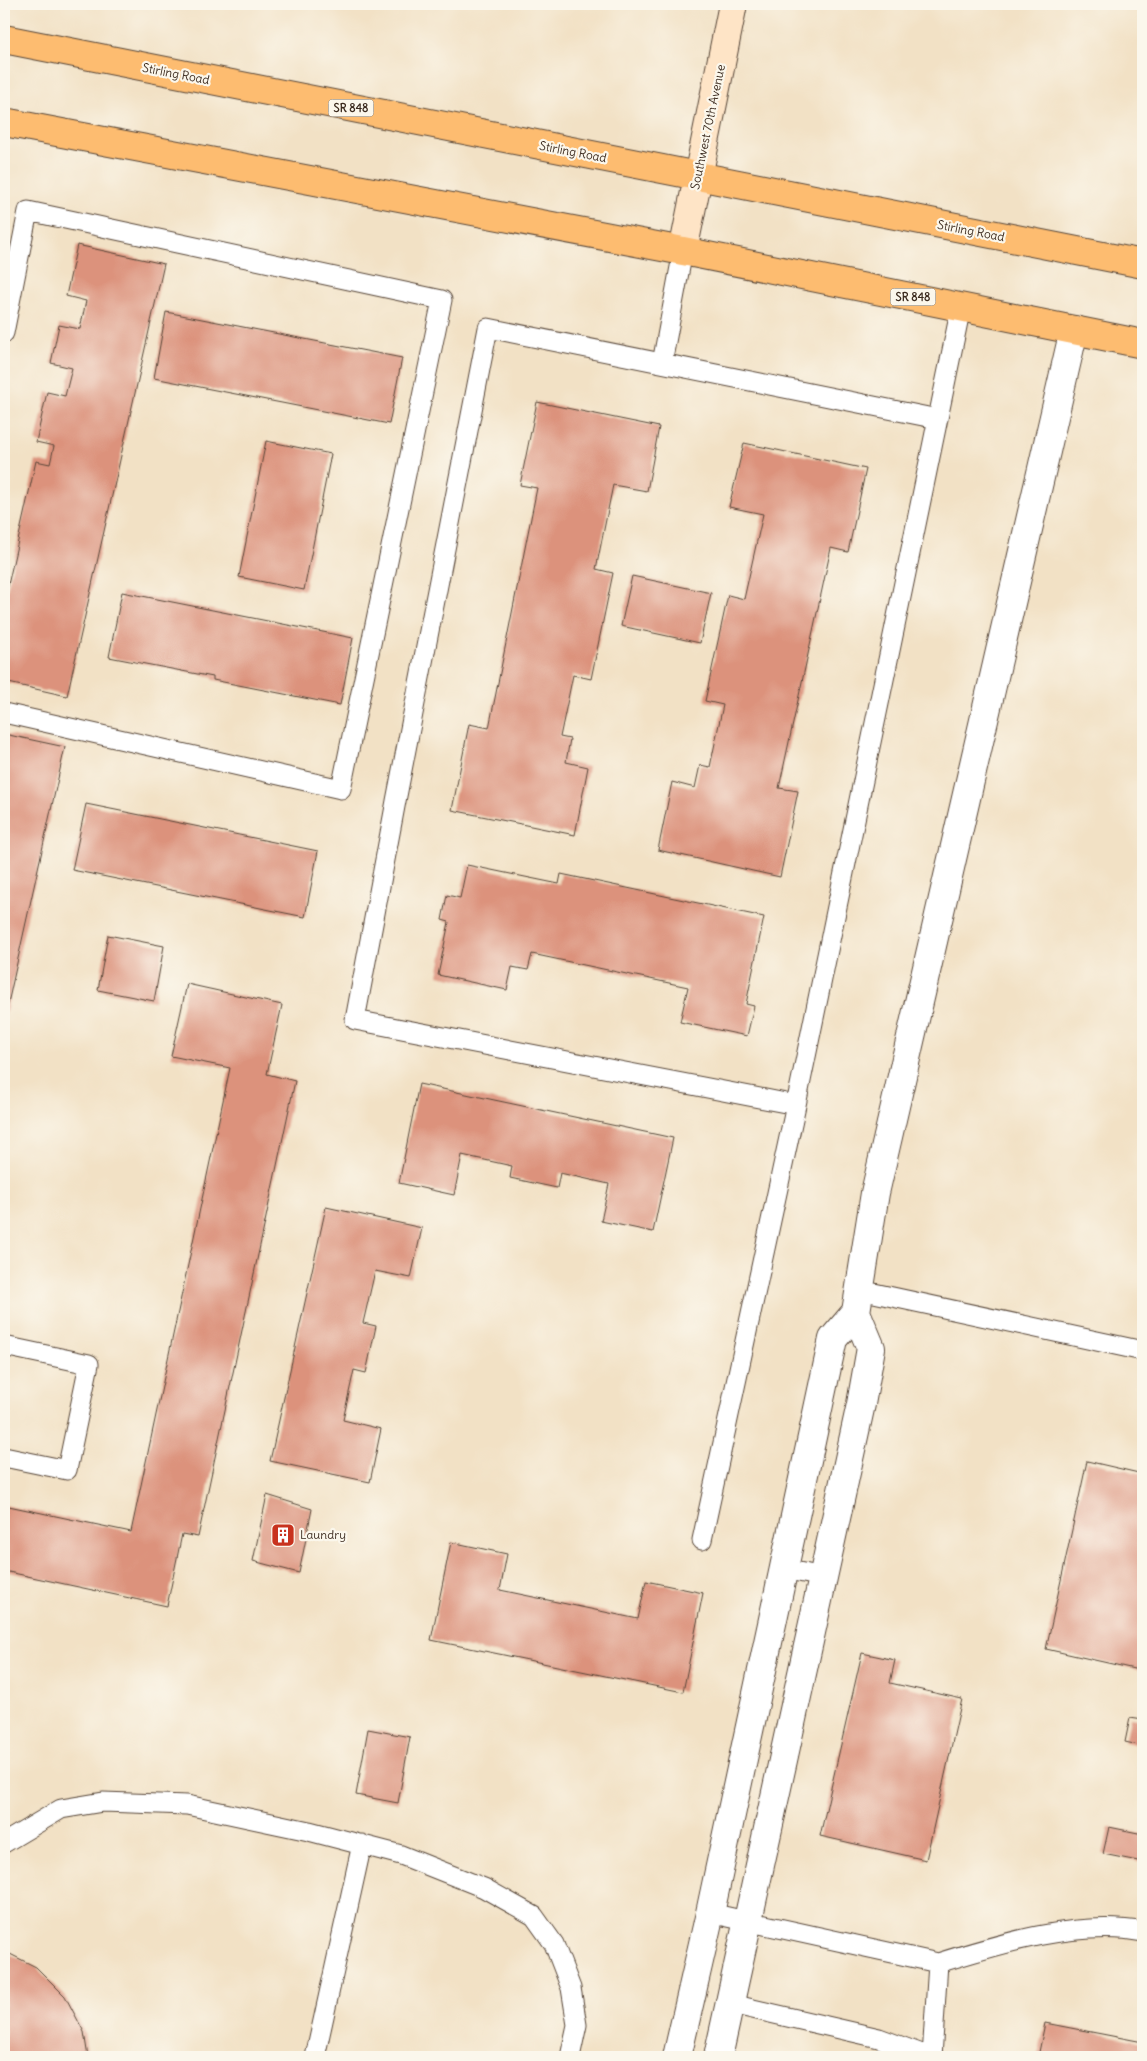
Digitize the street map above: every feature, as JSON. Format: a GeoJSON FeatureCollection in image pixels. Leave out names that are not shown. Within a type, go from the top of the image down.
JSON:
{"type":"FeatureCollection","features":[{"type":"Feature","properties":{"kind":"main road","name":"Stirling Road"},"geometry":{"type":"LineString","coordinates":[[4,39],[1143,264]]}},
{"type":"Feature","properties":{"kind":"main road","name":"SR 848"},"geometry":{"type":"LineString","coordinates":[[4,122],[683,251],[1143,344]]}},
{"type":"Feature","properties":{"kind":"street","name":"Southwest 70th Avenue"},"geometry":{"type":"LineString","coordinates":[[683,251],[734,4]]}},
{"type":"Feature","properties":{"kind":"street"},"geometry":{"type":"LineString","coordinates":[[677,2057],[710,1913],[833,1339],[858,1301],[875,1194],[1074,330]]}},
{"type":"Feature","properties":{"kind":"street"},"geometry":{"type":"LineString","coordinates":[[718,2057],[731,2004],[871,1348],[858,1301]]}},
{"type":"Feature","properties":{"kind":"lane"},"geometry":{"type":"LineString","coordinates":[[4,333],[28,211],[442,300],[341,789],[4,713]]}},
{"type":"Feature","properties":{"kind":"lane"},"geometry":{"type":"LineString","coordinates":[[662,363],[683,251]]}},
{"type":"Feature","properties":{"kind":"lane"},"geometry":{"type":"LineString","coordinates":[[702,1540],[796,1105],[961,306]]}},
{"type":"Feature","properties":{"kind":"lane"},"geometry":{"type":"LineString","coordinates":[[796,1105],[355,1020],[488,328],[938,419]]}},
{"type":"Feature","properties":{"kind":"lane"},"geometry":{"type":"LineString","coordinates":[[858,1301],[1143,1351]]}},
{"type":"Feature","properties":{"kind":"lane"},"geometry":{"type":"LineString","coordinates":[[4,1346],[89,1364],[67,1470],[4,1457]]}},
{"type":"Feature","properties":{"kind":"lane"},"geometry":{"type":"LineString","coordinates":[[784,1569],[823,1577]]}},
{"type":"Feature","properties":{"kind":"lane"},"geometry":{"type":"LineString","coordinates":[[4,1843],[61,1809],[103,1802],[187,1805],[310,1831],[401,1854],[484,1888],[534,1916],[554,1944],[572,1988],[577,2025],[570,2057]]}},
{"type":"Feature","properties":{"kind":"lane"},"geometry":{"type":"LineString","coordinates":[[316,2057],[362,1844]]}},
{"type":"Feature","properties":{"kind":"lane"},"geometry":{"type":"LineString","coordinates":[[710,1913],[938,1962],[986,1948],[1054,1932],[1125,1928],[1143,1932]]}},
{"type":"Feature","properties":{"kind":"lane"},"geometry":{"type":"LineString","coordinates":[[731,2004],[879,2038],[931,2057],[938,1962]]}},
{"type":"Feature","properties":{"kind":"building"},"geometry":{"type":"Polygon","coordinates":[[[77,245],[164,264],[67,696],[4,682],[4,594],[6,594],[36,461],[50,464],[54,446],[36,442],[47,392],[65,396],[72,368],[51,363],[59,325],[80,329],[86,301],[66,296],[77,245]]]}},
{"type":"Feature","properties":{"kind":"building"},"geometry":{"type":"Polygon","coordinates":[[[166,312],[402,358],[389,424],[154,378],[166,312]]]}},
{"type":"Feature","properties":{"kind":"building"},"geometry":{"type":"Polygon","coordinates":[[[537,402],[659,427],[647,491],[613,485],[596,569],[613,573],[591,679],[573,675],[560,737],[570,739],[566,762],[588,767],[575,835],[452,810],[469,724],[489,728],[537,488],[520,485],[537,402]]]}},
{"type":"Feature","properties":{"kind":"building"},"geometry":{"type":"Polygon","coordinates":[[[266,441],[331,454],[304,590],[239,577],[266,441]]]}},
{"type":"Feature","properties":{"kind":"building"},"geometry":{"type":"Polygon","coordinates":[[[744,443],[866,469],[848,552],[831,548],[779,788],[798,791],[780,877],[658,850],[672,782],[695,788],[700,765],[710,767],[723,705],[705,701],[728,595],[744,599],[763,514],[729,507],[744,443]]]}},
{"type":"Feature","properties":{"kind":"building"},"geometry":{"type":"Polygon","coordinates":[[[632,576],[711,593],[700,643],[621,626],[632,576]]]}},
{"type":"Feature","properties":{"kind":"building"},"geometry":{"type":"Polygon","coordinates":[[[122,592],[353,638],[340,705],[213,680],[213,677],[109,657],[122,592]]]}},
{"type":"Feature","properties":{"kind":"building"},"geometry":{"type":"Polygon","coordinates":[[[4,734],[65,747],[5,1017],[4,1017],[4,734]]]}},
{"type":"Feature","properties":{"kind":"building"},"geometry":{"type":"Polygon","coordinates":[[[86,804],[318,851],[305,917],[72,870],[86,804]]]}},
{"type":"Feature","properties":{"kind":"building"},"geometry":{"type":"Polygon","coordinates":[[[467,865],[559,884],[561,874],[764,917],[746,1004],[754,1006],[747,1036],[680,1022],[688,987],[532,954],[528,970],[512,967],[507,990],[438,975],[449,922],[442,920],[447,895],[460,898],[467,865]]]}},
{"type":"Feature","properties":{"kind":"building"},"geometry":{"type":"Polygon","coordinates":[[[108,935],[164,946],[154,1001],[98,990],[108,935]]]}},
{"type":"Feature","properties":{"kind":"building"},"geometry":{"type":"Polygon","coordinates":[[[187,984],[282,1005],[267,1074],[295,1081],[198,1537],[182,1534],[167,1606],[4,1571],[4,1505],[131,1532],[230,1068],[171,1056],[187,984]]]}},
{"type":"Feature","properties":{"kind":"building"},"geometry":{"type":"Polygon","coordinates":[[[419,1084],[673,1138],[653,1232],[601,1221],[609,1184],[560,1173],[557,1188],[510,1178],[512,1166],[462,1155],[454,1195],[399,1183],[419,1084]]]}},
{"type":"Feature","properties":{"kind":"building"},"geometry":{"type":"Polygon","coordinates":[[[326,1207],[422,1228],[411,1278],[375,1271],[363,1323],[376,1326],[366,1373],[354,1370],[343,1420],[381,1429],[370,1482],[270,1461],[326,1207]]]}},
{"type":"Feature","properties":{"kind":"building"},"geometry":{"type":"Polygon","coordinates":[[[1087,1461],[1143,1474],[1143,1671],[1046,1649],[1087,1461]]]}},
{"type":"Feature","properties":{"kind":"building","name":"Laundry"},"geometry":{"type":"Polygon","coordinates":[[[267,1495],[312,1509],[299,1573],[253,1561],[267,1495]]]}},
{"type":"Feature","properties":{"kind":"building"},"geometry":{"type":"Polygon","coordinates":[[[451,1542],[507,1554],[500,1590],[638,1619],[646,1581],[703,1593],[683,1692],[431,1640],[451,1542]]]}},
{"type":"Feature","properties":{"kind":"building"},"geometry":{"type":"Polygon","coordinates":[[[862,1653],[895,1660],[890,1683],[962,1699],[926,1860],[820,1836],[862,1653]]]}},
{"type":"Feature","properties":{"kind":"building"},"geometry":{"type":"Polygon","coordinates":[[[1130,1718],[1143,1720],[1143,1746],[1125,1742],[1130,1718]]]}},
{"type":"Feature","properties":{"kind":"building"},"geometry":{"type":"Polygon","coordinates":[[[368,1729],[410,1737],[398,1803],[356,1795],[368,1729]]]}},
{"type":"Feature","properties":{"kind":"building"},"geometry":{"type":"Polygon","coordinates":[[[1109,1827],[1143,1834],[1143,1862],[1103,1854],[1109,1827]]]}},
{"type":"Feature","properties":{"kind":"building"},"geometry":{"type":"Polygon","coordinates":[[[4,1951],[36,1967],[65,1996],[84,2032],[88,2057],[4,2057],[4,1951]]]}},
{"type":"Feature","properties":{"kind":"building"},"geometry":{"type":"Polygon","coordinates":[[[1045,2023],[1143,2042],[1143,2057],[1038,2057],[1045,2023]]]}},
{"type":"Feature","properties":{"kind":"place","name":"Laundry"},"geometry":{"type":"Point","coordinates":[283,1535]}}]}
